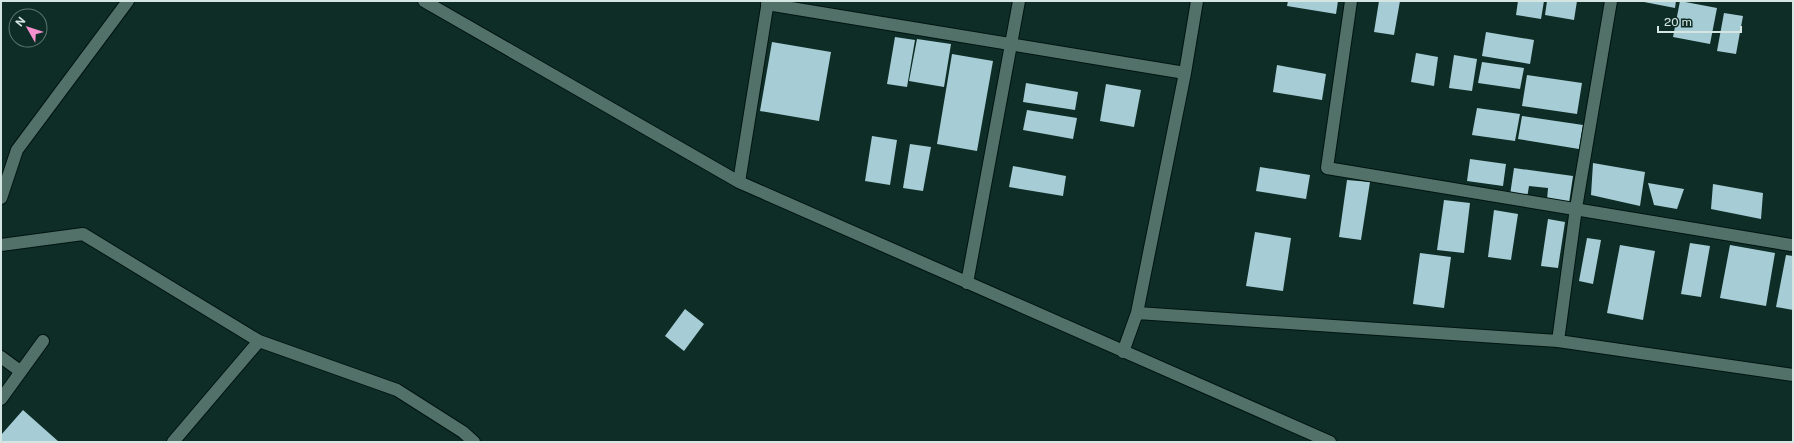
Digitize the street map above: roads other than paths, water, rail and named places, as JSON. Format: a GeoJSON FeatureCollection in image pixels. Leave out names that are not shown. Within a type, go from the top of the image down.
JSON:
{"type":"FeatureCollection","features":[{"type":"Feature","properties":{"kind":"street"},"geometry":{"type":"LineString","coordinates":[[1,198],[17,150],[128,1]]}},
{"type":"Feature","properties":{"kind":"street"},"geometry":{"type":"LineString","coordinates":[[424,1],[739,182],[1325,441]]}},
{"type":"Feature","properties":{"kind":"street"},"geometry":{"type":"LineString","coordinates":[[967,283],[1019,1]]}},
{"type":"Feature","properties":{"kind":"street"},"geometry":{"type":"LineString","coordinates":[[1123,352],[1137,313],[1185,73],[1197,1]]}},
{"type":"Feature","properties":{"kind":"street"},"geometry":{"type":"LineString","coordinates":[[1351,1],[1327,168],[1576,208],[1791,245]]}},
{"type":"Feature","properties":{"kind":"street"},"geometry":{"type":"LineString","coordinates":[[1558,341],[1576,208],[1611,1]]}},
{"type":"Feature","properties":{"kind":"street"},"geometry":{"type":"LineString","coordinates":[[739,182],[767,2],[1185,73]]}},
{"type":"Feature","properties":{"kind":"street"},"geometry":{"type":"LineString","coordinates":[[1,245],[83,234],[259,341],[397,390],[463,432],[474,442]]}},
{"type":"Feature","properties":{"kind":"street"},"geometry":{"type":"LineString","coordinates":[[1137,313],[1558,341],[1793,375]]}},
{"type":"Feature","properties":{"kind":"street"},"geometry":{"type":"LineString","coordinates":[[173,442],[259,341]]}},
{"type":"Feature","properties":{"kind":"street"},"geometry":{"type":"LineString","coordinates":[[1,399],[20,371],[43,342]]}},
{"type":"Feature","properties":{"kind":"street"},"geometry":{"type":"LineString","coordinates":[[1,357],[20,371]]}}]}
